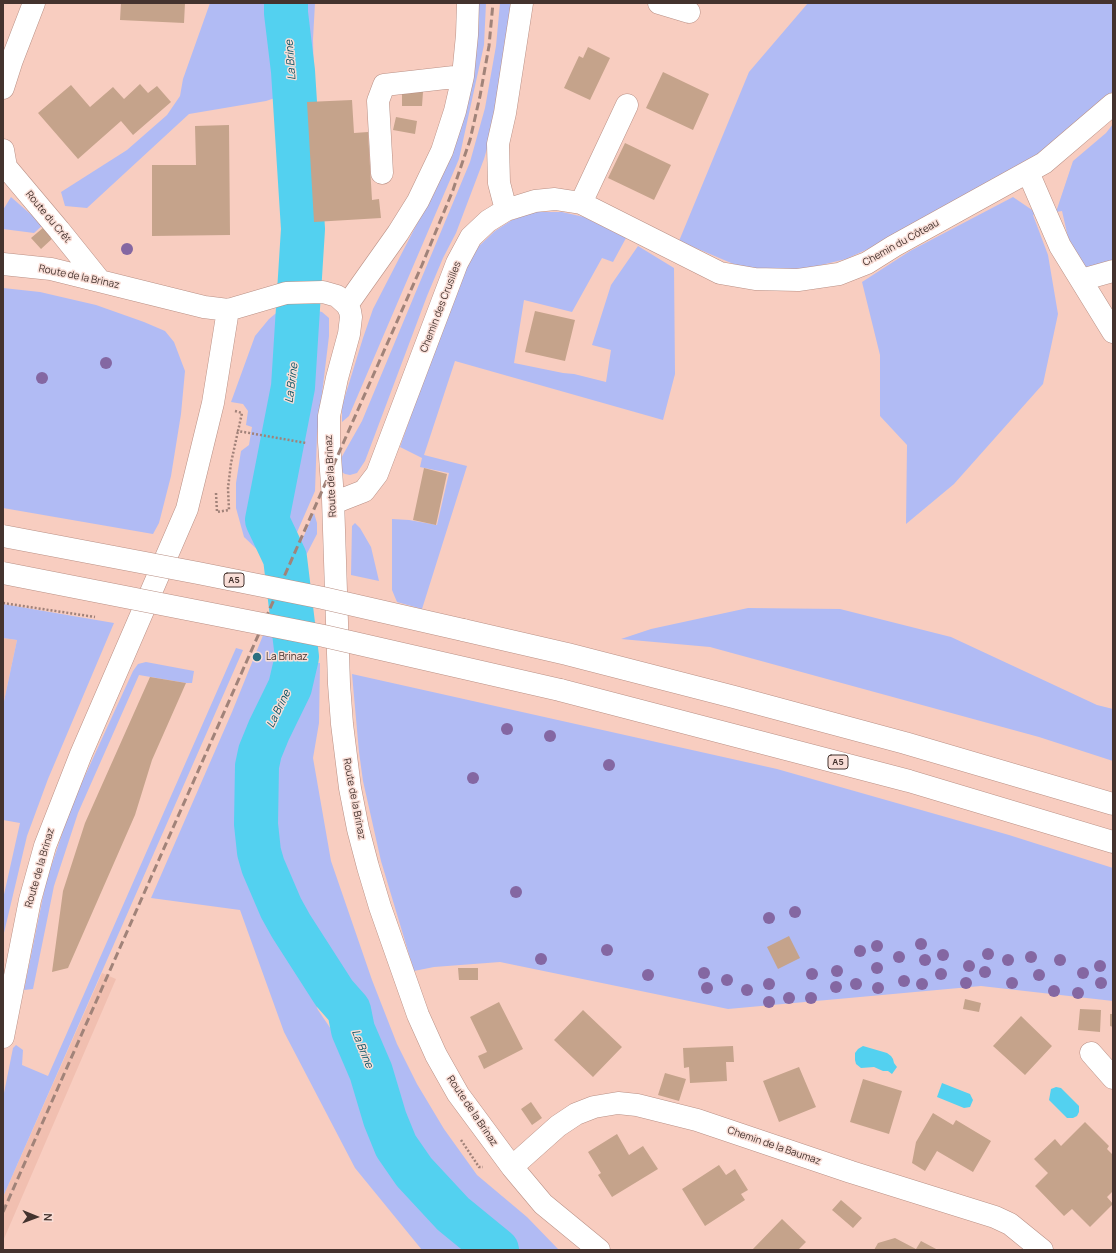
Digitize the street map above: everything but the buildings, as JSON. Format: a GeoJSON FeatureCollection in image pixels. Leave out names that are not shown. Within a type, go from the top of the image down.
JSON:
{"type":"FeatureCollection","features":[{"type":"Feature","properties":{"kind":"main road"},"geometry":{"type":"LineString","coordinates":[[3,88],[34,3]]}},
{"type":"Feature","properties":{"kind":"main road"},"geometry":{"type":"LineString","coordinates":[[228,310],[286,293],[323,292],[337,296],[347,304],[398,233],[418,201],[442,151],[455,111],[462,76],[467,35],[468,3]]}},
{"type":"Feature","properties":{"kind":"main road"},"geometry":{"type":"LineString","coordinates":[[506,210],[499,183],[498,144],[505,113],[522,3]]}},
{"type":"Feature","properties":{"kind":"main road"},"geometry":{"type":"LineString","coordinates":[[659,3],[689,12]]}},
{"type":"Feature","properties":{"kind":"main road"},"geometry":{"type":"LineString","coordinates":[[382,173],[378,101],[384,85],[462,76]]}},
{"type":"Feature","properties":{"kind":"main road","name":"Chemin du Côteau"},"geometry":{"type":"LineString","coordinates":[[506,210],[535,201],[555,199],[581,203],[720,273],[755,279],[798,280],[839,274],[867,263],[894,246],[1044,163],[1113,104]]}},
{"type":"Feature","properties":{"kind":"main road"},"geometry":{"type":"LineString","coordinates":[[581,203],[628,105]]}},
{"type":"Feature","properties":{"kind":"main road","name":"Route du Crêt"},"geometry":{"type":"LineString","coordinates":[[3,150],[6,167],[100,281]]}},
{"type":"Feature","properties":{"kind":"main road"},"geometry":{"type":"LineString","coordinates":[[1028,172],[1060,246],[1113,332]]}},
{"type":"Feature","properties":{"kind":"main road","name":"Chemin des Crusilles"},"geometry":{"type":"LineString","coordinates":[[333,499],[341,500],[364,491],[376,474],[457,263],[472,237],[488,221],[506,210]]}},
{"type":"Feature","properties":{"kind":"main road","name":"Route de la Brinaz"},"geometry":{"type":"LineString","coordinates":[[3,264],[51,269],[204,307],[228,310],[213,403],[187,509],[81,754],[45,846],[28,908],[3,1037]]}},
{"type":"Feature","properties":{"kind":"main road"},"geometry":{"type":"LineString","coordinates":[[1081,280],[1113,271]]}},
{"type":"Feature","properties":{"kind":"main road","name":"Route de la Brinaz"},"geometry":{"type":"LineString","coordinates":[[347,304],[351,317],[349,334],[337,378],[329,416],[329,442],[333,499],[339,684],[342,724],[350,788],[368,867],[380,907],[418,1015],[436,1055],[458,1094],[512,1167],[543,1204],[599,1250]]}},
{"type":"Feature","properties":{"kind":"main road","name":"A5"},"geometry":{"type":"LineString","coordinates":[[3,536],[323,598],[567,654],[905,743],[1113,804]]}},
{"type":"Feature","properties":{"kind":"main road","name":"A5"},"geometry":{"type":"LineString","coordinates":[[3,573],[316,634],[560,690],[909,781],[1113,842]]}},
{"type":"Feature","properties":{"kind":"main road"},"geometry":{"type":"LineString","coordinates":[[1091,1053],[1113,1078]]}},
{"type":"Feature","properties":{"kind":"main road","name":"Chemin de la Baumaz"},"geometry":{"type":"LineString","coordinates":[[512,1167],[558,1126],[576,1114],[594,1108],[618,1103],[637,1105],[697,1120],[851,1172],[995,1217],[1010,1224],[1042,1250]]}},
{"type":"Feature","properties":{"kind":"path"},"geometry":{"type":"LineString","coordinates":[[231,417],[233,410]]}},
{"type":"Feature","properties":{"kind":"path"},"geometry":{"type":"LineString","coordinates":[[216,487],[217,512],[229,510],[228,488],[231,463],[241,419]]}},
{"type":"Feature","properties":{"kind":"path"},"geometry":{"type":"LineString","coordinates":[[238,431],[302,442]]}},
{"type":"Feature","properties":{"kind":"path"},"geometry":{"type":"LineString","coordinates":[[3,603],[98,618]]}},
{"type":"Feature","properties":{"kind":"shaded area"},"geometry":{"type":"Polygon","coordinates":[[[210,3],[315,3],[313,39],[314,85],[266,101],[189,114],[87,208],[65,206],[61,192],[127,150],[167,115],[180,96],[183,79],[210,3]]]}},
{"type":"Feature","properties":{"kind":"shaded area"},"geometry":{"type":"Polygon","coordinates":[[[477,3],[486,3],[484,45],[459,159],[349,416],[342,422],[342,406],[373,309],[437,185],[477,3]]]}},
{"type":"Feature","properties":{"kind":"shaded area"},"geometry":{"type":"Polygon","coordinates":[[[500,3],[511,3],[495,121],[484,159],[456,233],[443,258],[427,296],[365,461],[357,473],[350,475],[345,474],[340,471],[340,460],[362,421],[470,162],[485,108],[496,46],[500,3]]]}},
{"type":"Feature","properties":{"kind":"shaded area"},"geometry":{"type":"Polygon","coordinates":[[[808,3],[1113,3],[1113,91],[1076,130],[1034,157],[890,239],[846,259],[809,268],[777,270],[743,268],[679,241],[749,72],[808,3]]]}},
{"type":"Feature","properties":{"kind":"shaded area"},"geometry":{"type":"Polygon","coordinates":[[[1113,124],[1113,268],[1082,277],[1072,255],[1062,211],[1056,212],[1073,161],[1106,133],[1113,124]]]}},
{"type":"Feature","properties":{"kind":"shaded area"},"geometry":{"type":"Polygon","coordinates":[[[11,197],[43,225],[34,233],[3,229],[3,210],[11,197]]]}},
{"type":"Feature","properties":{"kind":"shaded area"},"geometry":{"type":"Polygon","coordinates":[[[1013,197],[1038,214],[1033,215],[1048,255],[1058,314],[1043,384],[954,484],[906,524],[907,445],[880,416],[880,355],[862,282],[910,251],[1013,197]]]}},
{"type":"Feature","properties":{"kind":"shaded area"},"geometry":{"type":"Polygon","coordinates":[[[534,212],[562,212],[584,217],[626,238],[613,262],[602,258],[572,312],[524,300],[514,363],[574,374],[606,382],[611,350],[592,345],[611,285],[638,246],[674,268],[675,374],[663,420],[455,361],[424,455],[467,466],[422,609],[397,602],[392,590],[392,519],[409,520],[437,525],[449,473],[420,467],[422,458],[400,447],[451,301],[463,271],[479,246],[495,231],[512,220],[534,212]]]}},
{"type":"Feature","properties":{"kind":"shaded area"},"geometry":{"type":"Polygon","coordinates":[[[3,288],[40,292],[96,305],[165,331],[174,342],[185,371],[181,414],[171,476],[159,523],[153,534],[3,508],[3,288]]]}},
{"type":"Feature","properties":{"kind":"shaded area"},"geometry":{"type":"Polygon","coordinates":[[[281,309],[298,312],[314,310],[322,312],[329,318],[329,336],[317,435],[315,491],[288,553],[272,518],[292,396],[266,509],[264,520],[283,562],[264,556],[244,537],[236,508],[236,483],[241,451],[249,445],[252,427],[246,425],[248,411],[243,404],[231,402],[255,336],[269,319],[281,309]]]}},
{"type":"Feature","properties":{"kind":"shaded area"},"geometry":{"type":"Polygon","coordinates":[[[314,513],[317,523],[317,534],[301,565],[292,563],[314,513]]]}},
{"type":"Feature","properties":{"kind":"shaded area"},"geometry":{"type":"Polygon","coordinates":[[[355,523],[360,528],[371,547],[379,581],[351,575],[352,526],[355,523]]]}},
{"type":"Feature","properties":{"kind":"shaded area"},"geometry":{"type":"Polygon","coordinates":[[[3,604],[114,623],[48,779],[27,836],[3,937],[3,899],[20,823],[3,820],[3,706],[17,640],[3,638],[3,604]]]}},
{"type":"Feature","properties":{"kind":"shaded area"},"geometry":{"type":"Polygon","coordinates":[[[748,608],[840,609],[951,637],[1097,705],[1113,709],[1113,761],[1039,737],[710,647],[621,639],[651,629],[748,608]]]}},
{"type":"Feature","properties":{"kind":"shaded area"},"geometry":{"type":"Polygon","coordinates":[[[268,623],[293,629],[290,662],[250,753],[248,808],[257,868],[282,930],[318,1010],[350,1057],[381,1139],[462,1250],[422,1250],[355,1168],[284,1032],[240,910],[151,898],[232,712],[268,623]]]}},
{"type":"Feature","properties":{"kind":"shaded area"},"geometry":{"type":"Polygon","coordinates":[[[3,638],[17,640],[3,706],[3,638]]]}},
{"type":"Feature","properties":{"kind":"shaded area"},"geometry":{"type":"Polygon","coordinates":[[[236,648],[243,650],[3,1197],[3,1098],[13,1048],[16,1045],[23,1050],[22,1065],[48,1076],[236,648]]]}},
{"type":"Feature","properties":{"kind":"shaded area"},"geometry":{"type":"Polygon","coordinates":[[[146,662],[194,671],[192,683],[139,675],[78,813],[54,886],[33,989],[24,990],[46,882],[72,804],[133,671],[138,664],[146,662]]]}},
{"type":"Feature","properties":{"kind":"shaded area"},"geometry":{"type":"Polygon","coordinates":[[[304,662],[320,663],[319,723],[313,758],[331,861],[372,980],[397,1044],[417,1084],[444,1129],[477,1175],[527,1217],[559,1250],[506,1250],[444,1194],[397,1134],[370,1053],[348,997],[320,950],[298,905],[280,856],[271,782],[304,662]]]}},
{"type":"Feature","properties":{"kind":"shaded area"},"geometry":{"type":"Polygon","coordinates":[[[352,674],[777,769],[1009,835],[1113,868],[1113,1001],[981,986],[728,1009],[500,962],[434,967],[414,971],[381,861],[363,781],[352,674]]]}},
{"type":"Feature","properties":{"kind":"shaded area"},"geometry":{"type":"Polygon","coordinates":[[[102,973],[116,979],[3,1241],[3,1197],[102,973]]]}},
{"type":"Feature","properties":{"kind":"shaded area"},"geometry":{"type":"Polygon","coordinates":[[[863,1046],[887,1053],[891,1056],[897,1067],[892,1074],[888,1071],[883,1071],[874,1067],[861,1068],[856,1064],[855,1053],[863,1046]]]}},
{"type":"Feature","properties":{"kind":"shaded area"},"geometry":{"type":"Polygon","coordinates":[[[942,1083],[970,1094],[973,1100],[970,1107],[964,1108],[937,1097],[942,1083]]]}},
{"type":"Feature","properties":{"kind":"shaded area"},"geometry":{"type":"Polygon","coordinates":[[[1056,1087],[1061,1088],[1079,1106],[1077,1116],[1067,1118],[1049,1100],[1051,1089],[1056,1087]]]}},
{"type":"Feature","properties":{"kind":"waterway","name":"La Brine"},"geometry":{"type":"LineString","coordinates":[[286,3],[293,71],[303,229],[293,387],[267,520],[285,558],[297,657],[290,687],[269,730],[260,752],[257,766],[256,824],[259,852],[263,866],[281,908],[291,926],[334,993],[349,1010],[353,1030],[371,1072],[385,1119],[396,1146],[414,1172],[453,1214],[497,1250]]}},
{"type":"Feature","properties":{"kind":"railway"},"geometry":{"type":"LineString","coordinates":[[3,1212],[422,265],[453,190],[470,140],[480,96],[489,46],[493,3]]}},
{"type":"Feature","properties":{"kind":"place","name":"La Brinaz"},"geometry":{"type":"Point","coordinates":[257,657]}}]}
